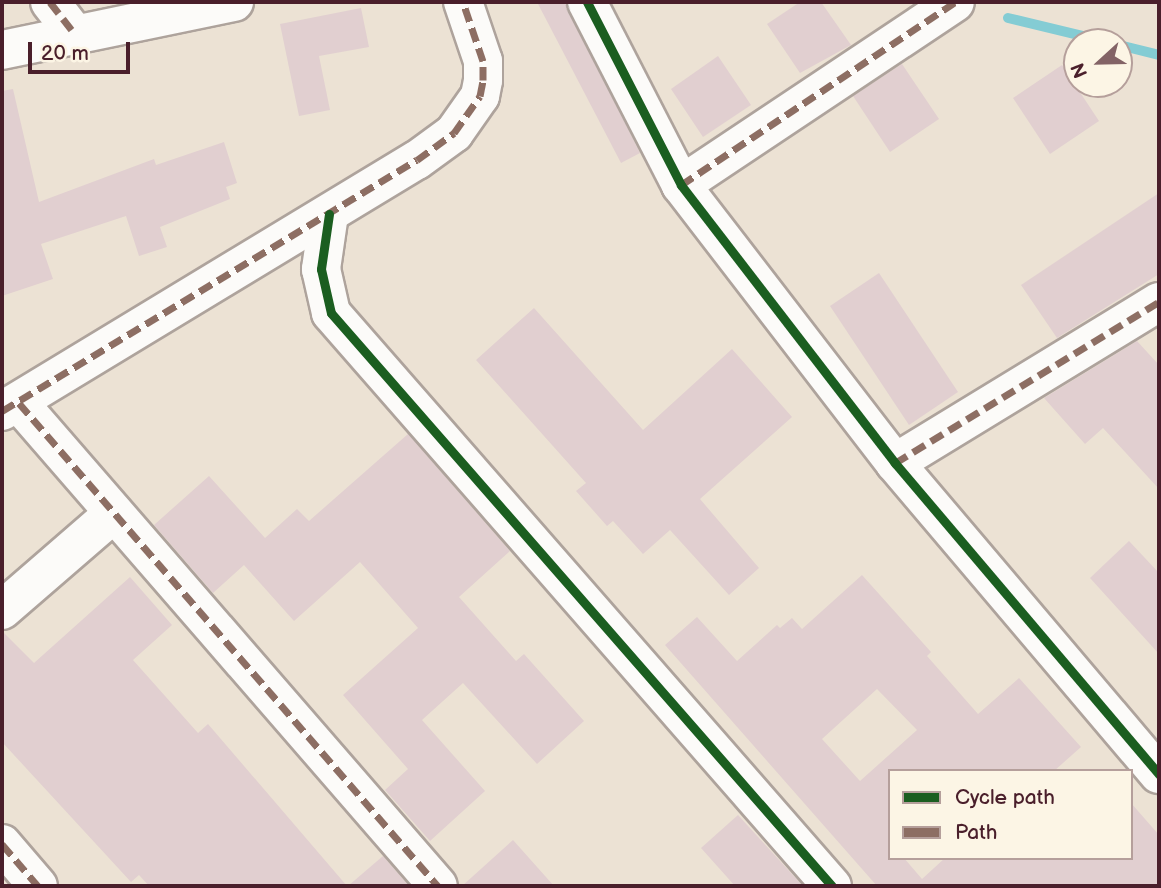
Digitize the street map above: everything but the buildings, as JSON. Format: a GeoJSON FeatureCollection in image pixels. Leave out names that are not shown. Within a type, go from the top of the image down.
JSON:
{"type":"FeatureCollection","features":[{"type":"Feature","properties":{"kind":"street"},"geometry":{"type":"LineString","coordinates":[[50,2],[75,34]]}},
{"type":"Feature","properties":{"kind":"street"},"geometry":{"type":"LineString","coordinates":[[2,50],[234,2]]}},
{"type":"Feature","properties":{"kind":"street"},"geometry":{"type":"LineString","coordinates":[[438,886],[114,513],[10,407],[417,160],[469,116],[480,96],[483,61],[464,2]]}},
{"type":"Feature","properties":{"kind":"street"},"geometry":{"type":"LineString","coordinates":[[587,2],[681,185],[895,463],[1159,774]]}},
{"type":"Feature","properties":{"kind":"street"},"geometry":{"type":"LineString","coordinates":[[681,185],[955,2]]}},
{"type":"Feature","properties":{"kind":"street"},"geometry":{"type":"LineString","coordinates":[[329,214],[321,269],[331,313],[832,886]]}},
{"type":"Feature","properties":{"kind":"street"},"geometry":{"type":"LineString","coordinates":[[895,463],[1159,302]]}},
{"type":"Feature","properties":{"kind":"street"},"geometry":{"type":"LineString","coordinates":[[2,610],[114,513]]}},
{"type":"Feature","properties":{"kind":"street"},"geometry":{"type":"LineString","coordinates":[[2,844],[38,886]]}},
{"type":"Feature","properties":{"kind":"waterway"},"geometry":{"type":"LineString","coordinates":[[1008,18],[1063,31]]}},
{"type":"Feature","properties":{"kind":"waterway"},"geometry":{"type":"LineString","coordinates":[[1133,48],[1159,55]]}},
{"type":"Feature","properties":{"kind":"marked path"},"geometry":{"type":"LineString","coordinates":[[50,2],[75,34]]}},
{"type":"Feature","properties":{"kind":"marked path"},"geometry":{"type":"LineString","coordinates":[[2,411],[417,160],[454,133],[480,96],[483,80],[483,61],[463,2]]}},
{"type":"Feature","properties":{"kind":"marked path"},"geometry":{"type":"LineString","coordinates":[[681,185],[955,2]]}},
{"type":"Feature","properties":{"kind":"marked path"},"geometry":{"type":"LineString","coordinates":[[895,463],[1159,302]]}},
{"type":"Feature","properties":{"kind":"marked path"},"geometry":{"type":"LineString","coordinates":[[19,403],[438,886]]}},
{"type":"Feature","properties":{"kind":"marked path"},"geometry":{"type":"LineString","coordinates":[[2,844],[38,886]]}},
{"type":"Feature","properties":{"kind":"cycle path"},"geometry":{"type":"LineString","coordinates":[[587,2],[681,185],[895,463],[1159,774]]}},
{"type":"Feature","properties":{"kind":"cycle path"},"geometry":{"type":"LineString","coordinates":[[329,214],[321,269],[331,313],[832,886]]}}]}
